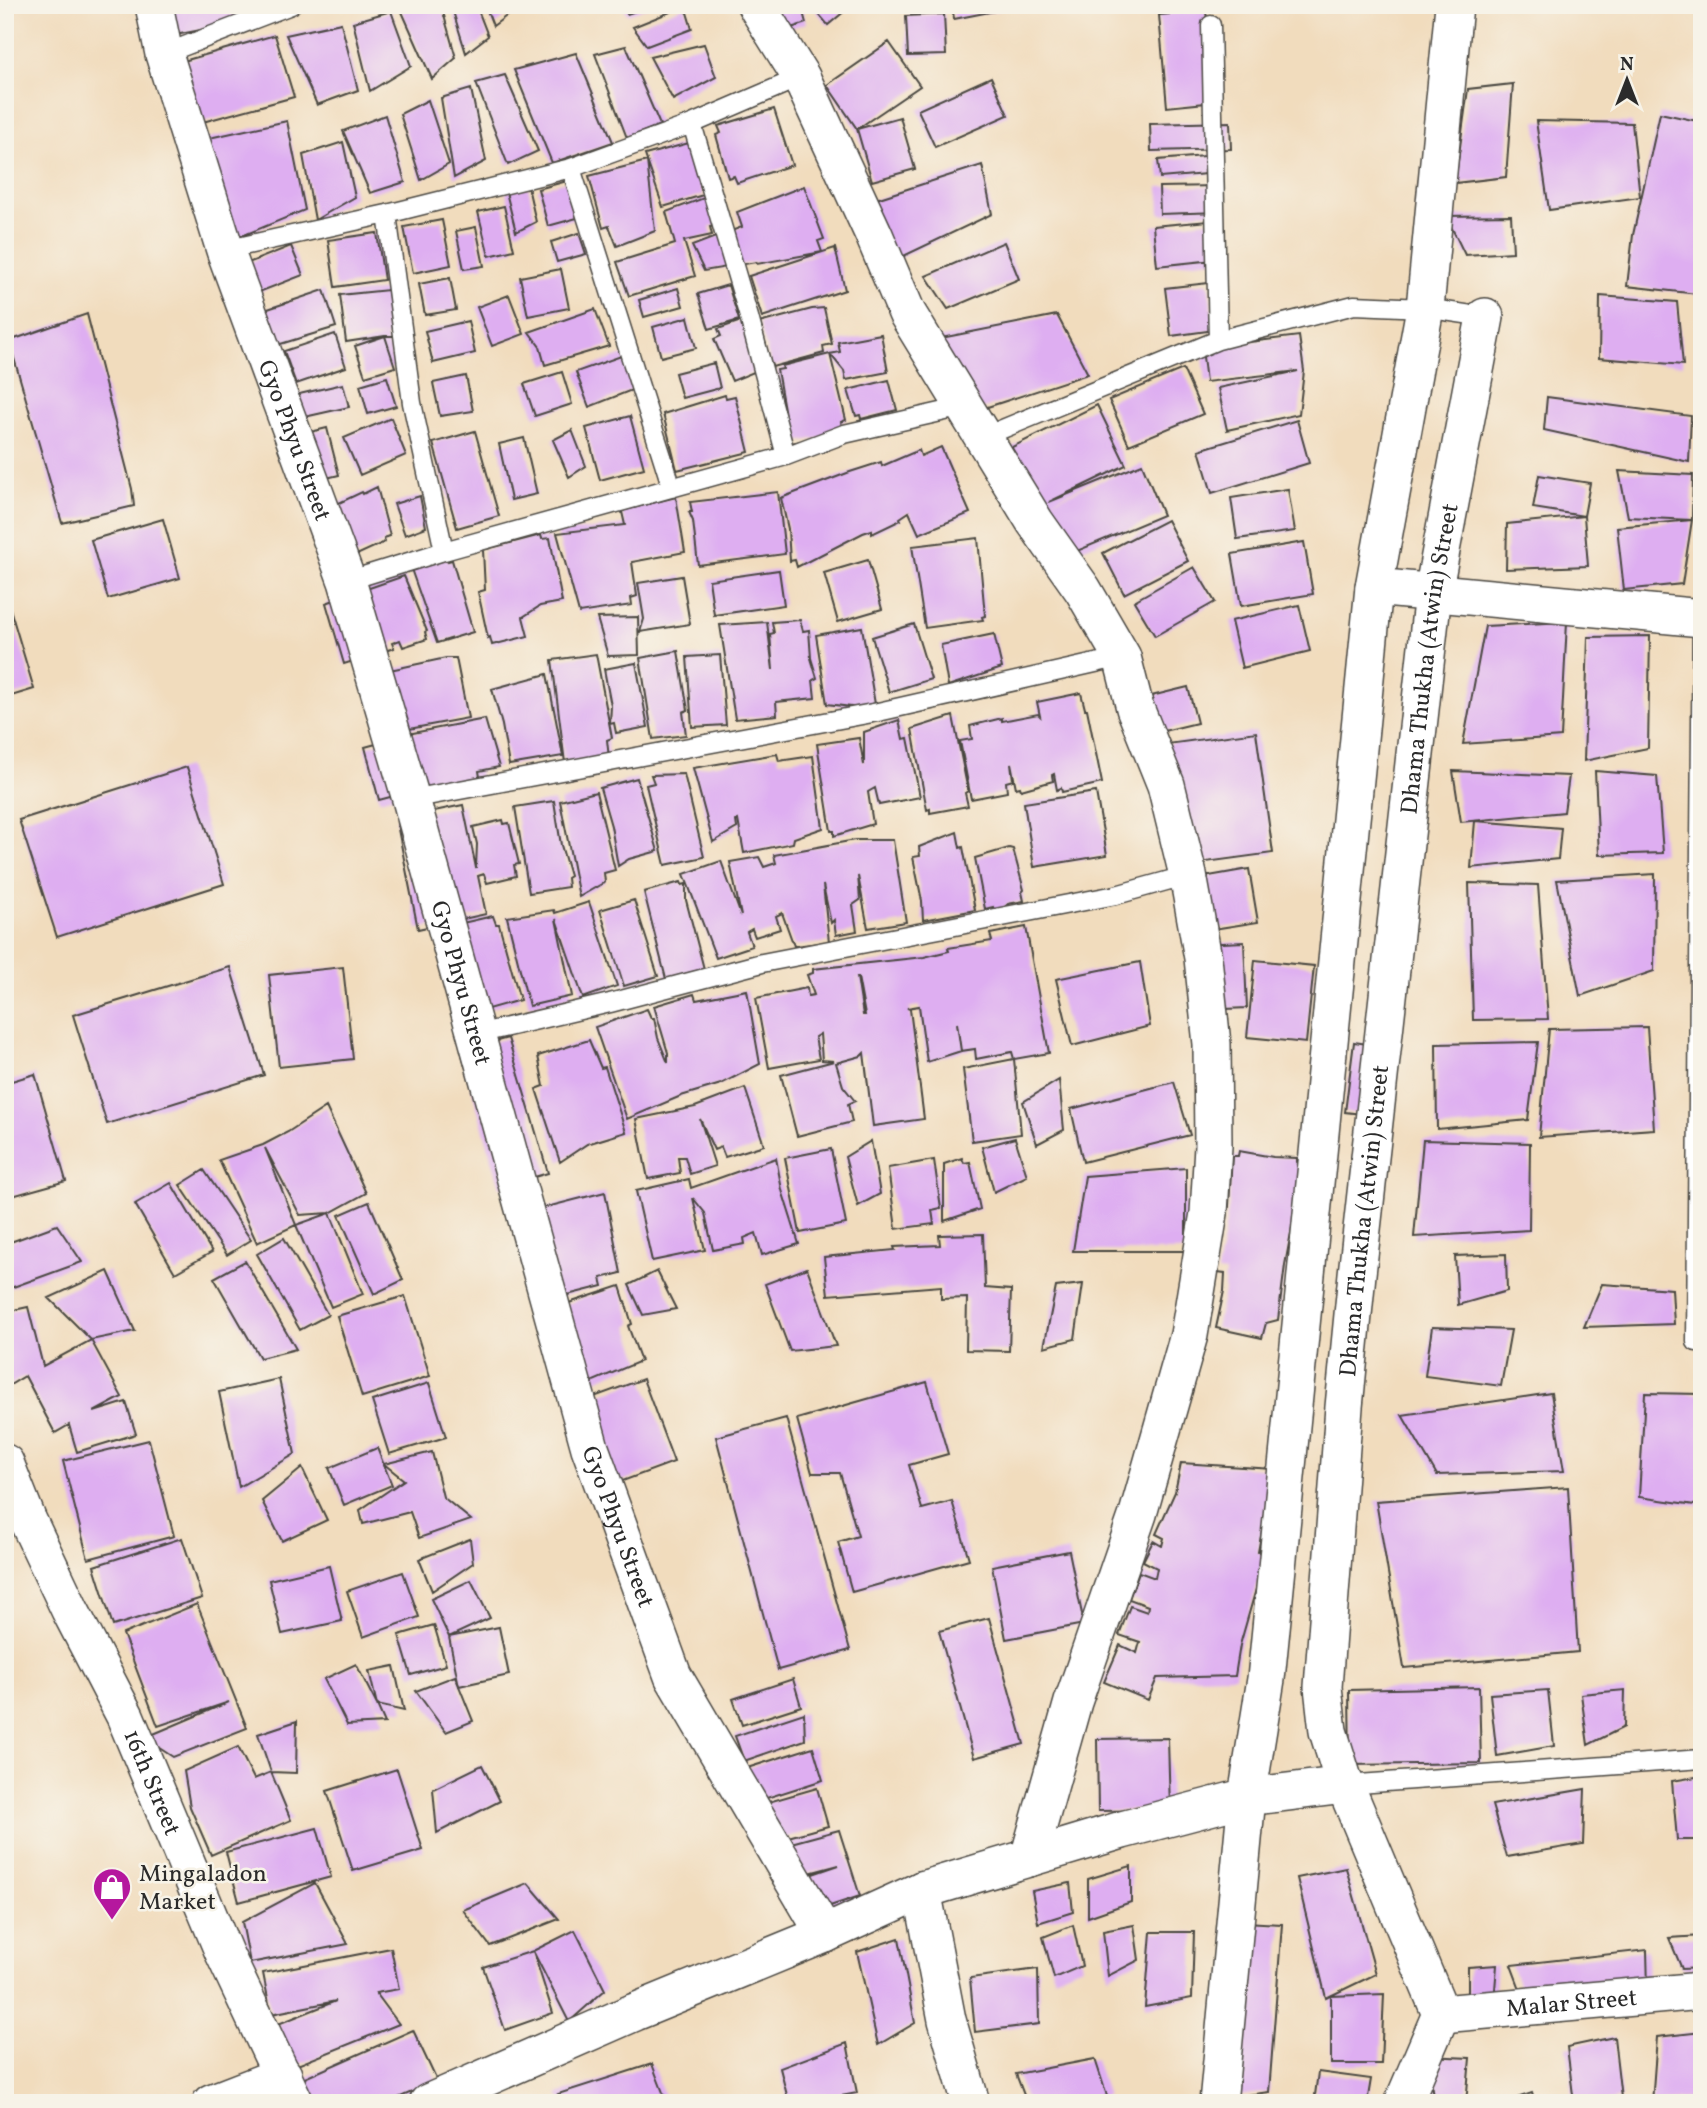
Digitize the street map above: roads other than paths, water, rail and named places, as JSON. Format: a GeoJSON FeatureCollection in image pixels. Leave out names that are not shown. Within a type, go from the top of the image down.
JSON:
{"type":"FeatureCollection","features":[{"type":"Feature","properties":{"kind":"street","name":"Gyo Phyu Street"},"geometry":{"type":"LineString","coordinates":[[154,5],[164,54],[225,250],[347,581],[477,1034],[590,1448],[673,1676],[825,1934]]}},
{"type":"Feature","properties":{"kind":"street"},"geometry":{"type":"LineString","coordinates":[[756,5],[801,77],[907,313],[1035,522],[1083,590],[1122,657],[1135,708],[1166,785],[1188,875],[1203,958],[1212,1044],[1213,1146],[1209,1213],[1189,1335],[1138,1514],[1073,1702],[1029,1858]]}},
{"type":"Feature","properties":{"kind":"street"},"geometry":{"type":"LineString","coordinates":[[1218,2103],[1247,1797],[1266,1679],[1374,587],[1425,308],[1454,5]]}},
{"type":"Feature","properties":{"kind":"street","name":"Dhama Thukha (Atwin) Street"},"geometry":{"type":"LineString","coordinates":[[1441,2014],[1345,1785],[1328,1731],[1323,1687],[1356,1287],[1433,593],[1485,317]]}},
{"type":"Feature","properties":{"kind":"street"},"geometry":{"type":"LineString","coordinates":[[1374,587],[1701,612]]}},
{"type":"Feature","properties":{"kind":"street","name":"16th Street"},"geometry":{"type":"LineString","coordinates":[[5,1463],[44,1555],[125,1716],[225,1954],[289,2089]]}},
{"type":"Feature","properties":{"kind":"street"},"geometry":{"type":"LineString","coordinates":[[428,2103],[922,1890],[1122,1830],[1247,1797],[1345,1785]]}},
{"type":"Feature","properties":{"kind":"street"},"geometry":{"type":"LineString","coordinates":[[922,1890],[947,2020],[971,2103]]}},
{"type":"Feature","properties":{"kind":"street","name":"Malar Street"},"geometry":{"type":"LineString","coordinates":[[1441,2014],[1702,1992]]}},
{"type":"Feature","properties":{"kind":"street"},"geometry":{"type":"LineString","coordinates":[[1403,2103],[1441,2014]]}},
{"type":"Feature","properties":{"kind":"street"},"geometry":{"type":"LineString","coordinates":[[211,2103],[289,2089]]}},
{"type":"Feature","properties":{"kind":"lane"},"geometry":{"type":"LineString","coordinates":[[164,54],[291,5]]}},
{"type":"Feature","properties":{"kind":"lane"},"geometry":{"type":"LineString","coordinates":[[1211,25],[1218,340]]}},
{"type":"Feature","properties":{"kind":"lane"},"geometry":{"type":"LineString","coordinates":[[225,250],[387,214],[570,168],[692,124],[801,77]]}},
{"type":"Feature","properties":{"kind":"lane"},"geometry":{"type":"LineString","coordinates":[[692,124],[749,317],[786,456]]}},
{"type":"Feature","properties":{"kind":"lane"},"geometry":{"type":"LineString","coordinates":[[570,168],[671,488]]}},
{"type":"Feature","properties":{"kind":"lane"},"geometry":{"type":"LineString","coordinates":[[387,214],[412,403],[444,551]]}},
{"type":"Feature","properties":{"kind":"lane"},"geometry":{"type":"LineString","coordinates":[[983,437],[1218,340],[1353,305],[1425,308],[1485,317]]}},
{"type":"Feature","properties":{"kind":"lane"},"geometry":{"type":"LineString","coordinates":[[347,581],[444,551],[786,456],[844,434],[963,407]]}},
{"type":"Feature","properties":{"kind":"lane"},"geometry":{"type":"LineString","coordinates":[[1696,1342],[1701,612]]}},
{"type":"Feature","properties":{"kind":"lane"},"geometry":{"type":"LineString","coordinates":[[411,799],[878,712],[1122,657]]}},
{"type":"Feature","properties":{"kind":"lane"},"geometry":{"type":"LineString","coordinates":[[477,1034],[762,963],[1116,895],[1188,875]]}},
{"type":"Feature","properties":{"kind":"lane"},"geometry":{"type":"LineString","coordinates":[[1345,1785],[1702,1759]]}},
{"type":"Feature","properties":{"kind":"place","name":"Mingaladon Market"},"geometry":{"type":"Point","coordinates":[112,1921]}}]}
